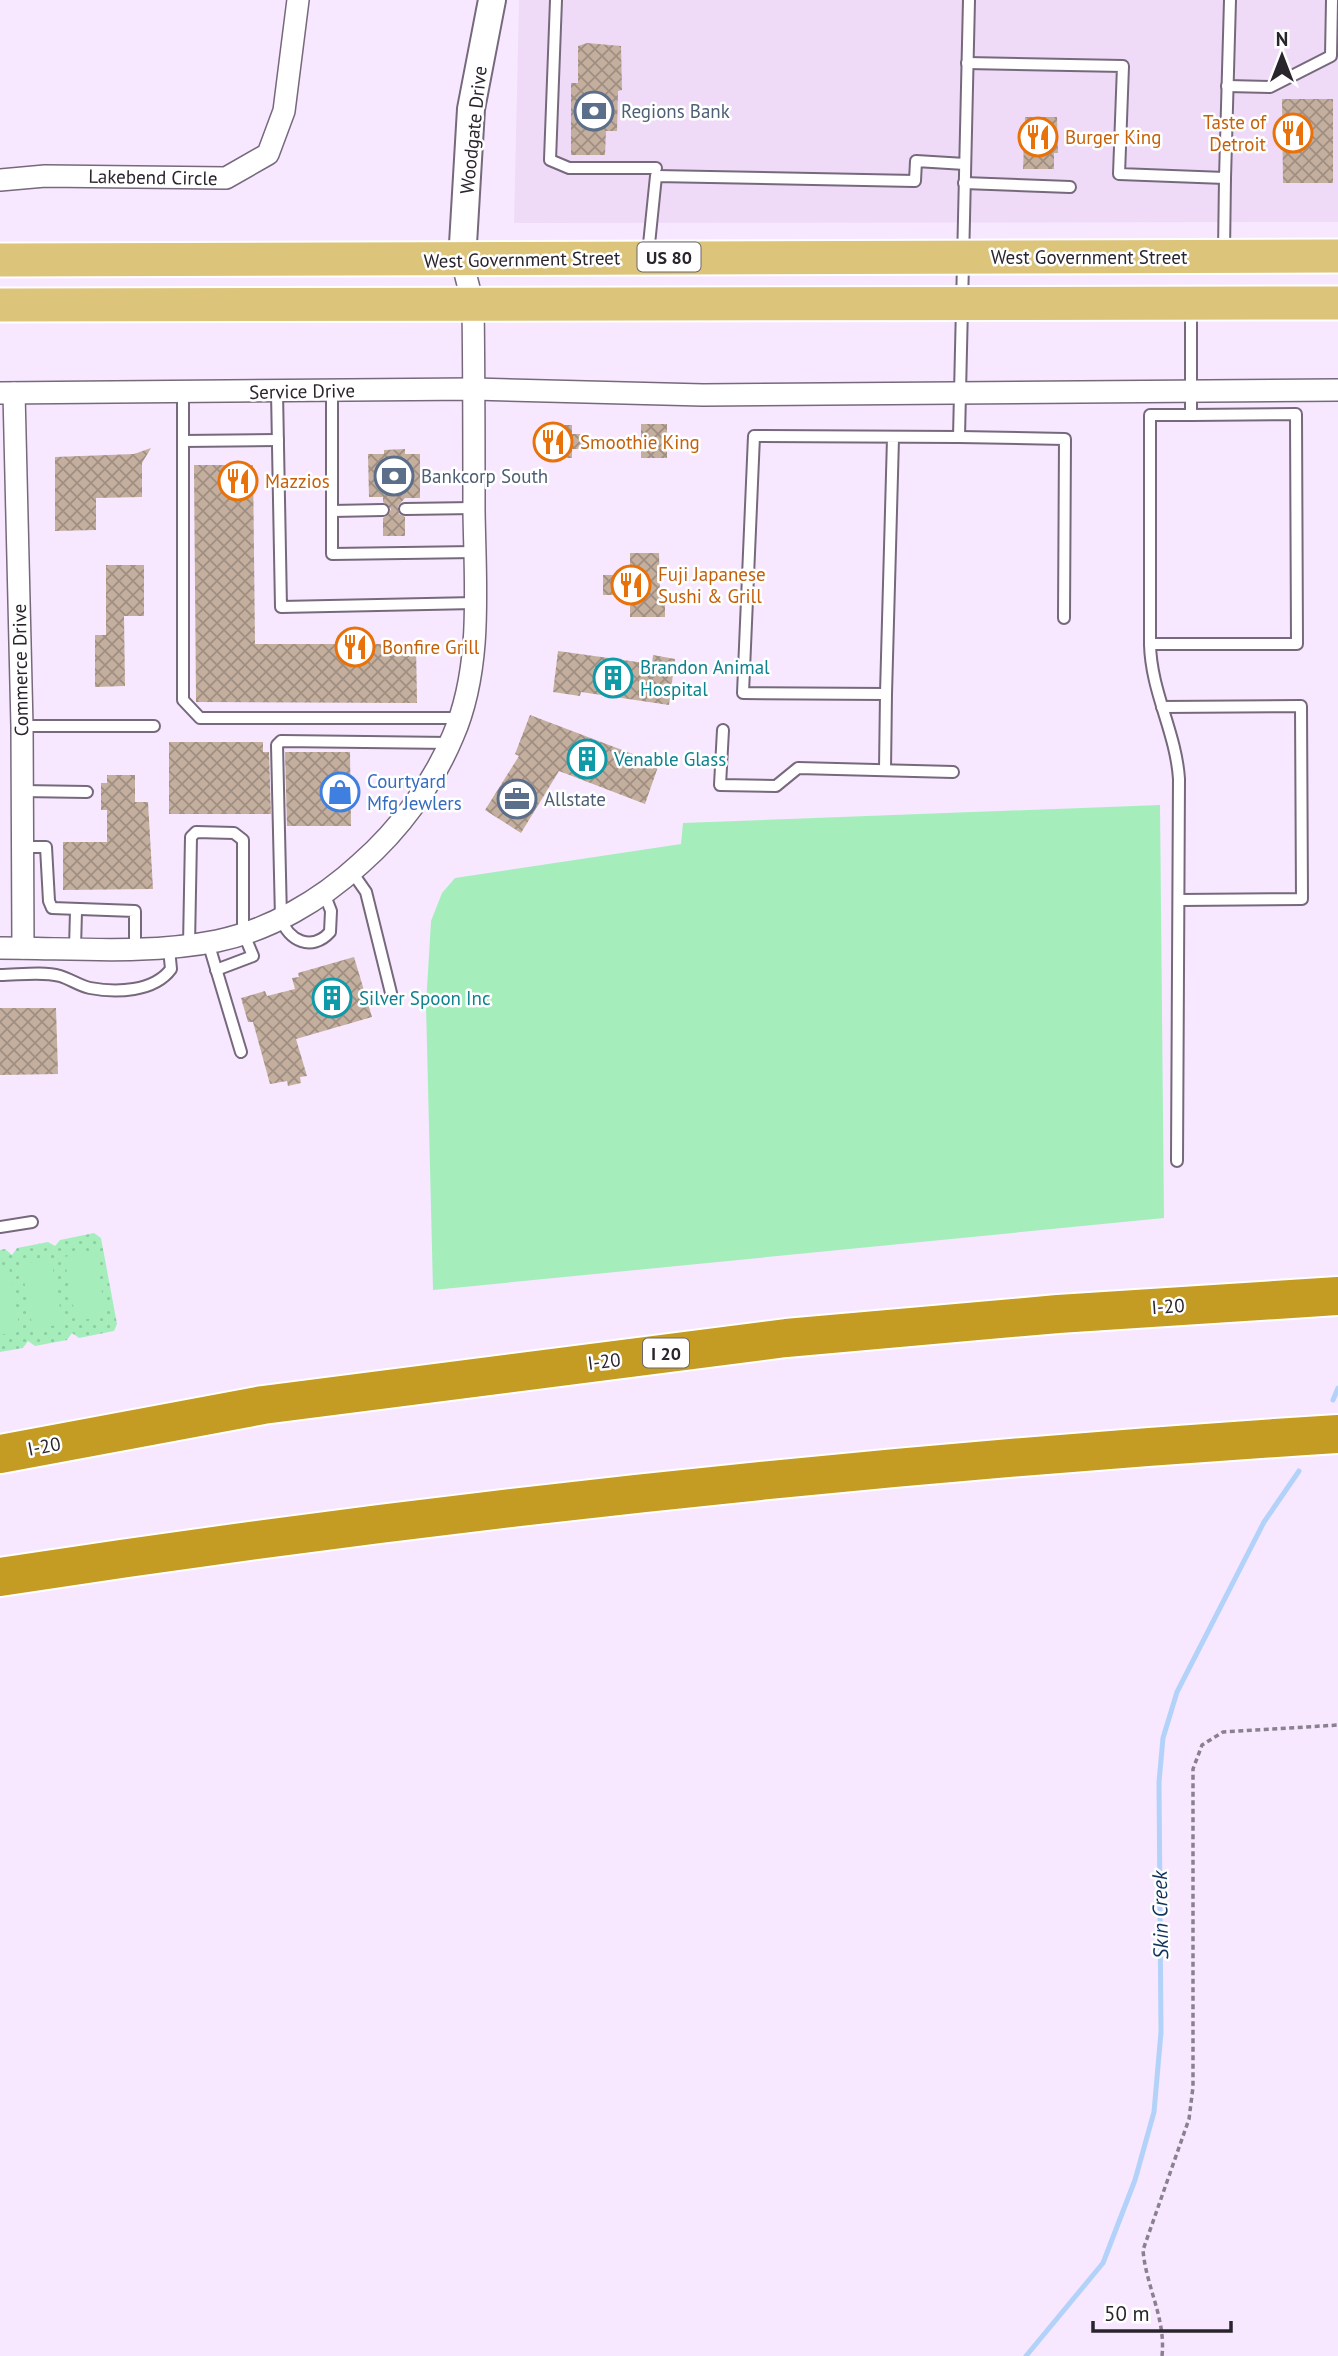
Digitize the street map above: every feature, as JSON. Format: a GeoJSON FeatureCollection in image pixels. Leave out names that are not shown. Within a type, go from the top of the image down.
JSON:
{"type":"FeatureCollection","features":[{"type":"Feature","properties":{"kind":"highway","name":"I-20"},"geometry":{"type":"LineString","coordinates":[[0,1454],[263,1405],[786,1338],[1058,1314],[1338,1296]]}},
{"type":"Feature","properties":{"kind":"highway"},"geometry":{"type":"LineString","coordinates":[[0,1577],[361,1526],[687,1487],[994,1458],[1338,1434]]}},
{"type":"Feature","properties":{"kind":"main road","name":"West Government Street"},"geometry":{"type":"LineString","coordinates":[[0,260],[462,261],[647,257],[1338,256]]}},
{"type":"Feature","properties":{"kind":"main road"},"geometry":{"type":"LineString","coordinates":[[0,304],[1338,303]]}},
{"type":"Feature","properties":{"kind":"street","name":"Lakebend Circle"},"geometry":{"type":"LineString","coordinates":[[0,180],[46,176],[226,178],[268,154],[284,111],[298,0]]}},
{"type":"Feature","properties":{"kind":"street","name":"Woodgate Drive"},"geometry":{"type":"LineString","coordinates":[[462,261],[471,109],[492,0]]}},
{"type":"Feature","properties":{"kind":"street"},"geometry":{"type":"LineString","coordinates":[[0,948],[135,949],[189,945],[243,932],[281,918],[324,893],[376,850],[410,809],[450,743],[474,643],[473,304],[462,261]]}},
{"type":"Feature","properties":{"kind":"street","name":"Service Drive"},"geometry":{"type":"LineString","coordinates":[[7,393],[474,389],[703,395],[1338,390]]}},
{"type":"Feature","properties":{"kind":"street","name":"Commerce Drive"},"geometry":{"type":"LineString","coordinates":[[7,393],[22,726],[23,948]]}},
{"type":"Feature","properties":{"kind":"lane"},"geometry":{"type":"LineString","coordinates":[[556,0],[550,160],[569,168],[656,168]]}},
{"type":"Feature","properties":{"kind":"lane"},"geometry":{"type":"LineString","coordinates":[[959,437],[969,0]]}},
{"type":"Feature","properties":{"kind":"lane"},"geometry":{"type":"LineString","coordinates":[[1223,256],[1230,0]]}},
{"type":"Feature","properties":{"kind":"lane"},"geometry":{"type":"LineString","coordinates":[[1227,86],[1270,87],[1331,56],[1332,0]]}},
{"type":"Feature","properties":{"kind":"lane"},"geometry":{"type":"LineString","coordinates":[[967,63],[1123,66],[1119,174],[1225,178]]}},
{"type":"Feature","properties":{"kind":"lane"},"geometry":{"type":"LineString","coordinates":[[647,257],[656,176],[915,181],[916,161],[965,164]]}},
{"type":"Feature","properties":{"kind":"lane"},"geometry":{"type":"LineString","coordinates":[[964,183],[1007,187],[1070,187]]}},
{"type":"Feature","properties":{"kind":"lane"},"geometry":{"type":"LineString","coordinates":[[1191,303],[1191,415]]}},
{"type":"Feature","properties":{"kind":"lane"},"geometry":{"type":"LineString","coordinates":[[332,391],[332,554],[475,552]]}},
{"type":"Feature","properties":{"kind":"lane"},"geometry":{"type":"LineString","coordinates":[[183,392],[183,700],[200,718],[458,718]]}},
{"type":"Feature","properties":{"kind":"lane"},"geometry":{"type":"LineString","coordinates":[[277,392],[281,607],[475,603]]}},
{"type":"Feature","properties":{"kind":"lane"},"geometry":{"type":"LineString","coordinates":[[1150,644],[1297,644],[1296,414],[1150,415],[1150,644],[1152,678],[1178,757],[1177,1161]]}},
{"type":"Feature","properties":{"kind":"lane"},"geometry":{"type":"LineString","coordinates":[[886,694],[743,693],[754,436],[1065,439],[1063,618]]}},
{"type":"Feature","properties":{"kind":"lane"},"geometry":{"type":"LineString","coordinates":[[885,770],[893,438]]}},
{"type":"Feature","properties":{"kind":"lane"},"geometry":{"type":"LineString","coordinates":[[183,441],[278,440]]}},
{"type":"Feature","properties":{"kind":"lane"},"geometry":{"type":"LineString","coordinates":[[405,509],[474,508]]}},
{"type":"Feature","properties":{"kind":"lane"},"geometry":{"type":"LineString","coordinates":[[332,511],[383,510]]}},
{"type":"Feature","properties":{"kind":"lane"},"geometry":{"type":"LineString","coordinates":[[1162,707],[1301,706],[1302,899],[1179,900]]}},
{"type":"Feature","properties":{"kind":"lane"},"geometry":{"type":"LineString","coordinates":[[22,726],[153,726]]}},
{"type":"Feature","properties":{"kind":"lane"},"geometry":{"type":"LineString","coordinates":[[723,730],[720,785],[776,786],[798,768],[953,772]]}},
{"type":"Feature","properties":{"kind":"lane"},"geometry":{"type":"LineString","coordinates":[[324,893],[332,923],[324,938],[306,943],[291,938],[285,931],[281,918],[277,745],[281,741],[450,743]]}},
{"type":"Feature","properties":{"kind":"lane"},"geometry":{"type":"LineString","coordinates":[[22,791],[87,792]]}},
{"type":"Feature","properties":{"kind":"lane"},"geometry":{"type":"LineString","coordinates":[[0,975],[58,975],[89,988],[139,989],[160,981],[189,945],[189,844],[196,832],[234,832],[243,840],[243,932],[253,956],[216,970]]}},
{"type":"Feature","properties":{"kind":"lane"},"geometry":{"type":"LineString","coordinates":[[23,847],[46,847],[49,901],[52,908],[76,911],[135,911],[135,949]]}},
{"type":"Feature","properties":{"kind":"lane"},"geometry":{"type":"LineString","coordinates":[[352,872],[366,892],[392,998]]}},
{"type":"Feature","properties":{"kind":"lane"},"geometry":{"type":"LineString","coordinates":[[75,948],[76,911]]}},
{"type":"Feature","properties":{"kind":"lane"},"geometry":{"type":"LineString","coordinates":[[189,945],[216,970],[241,1052]]}},
{"type":"Feature","properties":{"kind":"lane"},"geometry":{"type":"LineString","coordinates":[[23,948],[23,975]]}},
{"type":"Feature","properties":{"kind":"lane"},"geometry":{"type":"LineString","coordinates":[[0,1227],[32,1222]]}},
{"type":"Feature","properties":{"kind":"path"},"geometry":{"type":"LineString","coordinates":[[1162,2356],[1164,2336],[1154,2291],[1144,2267],[1143,2250],[1189,2119],[1193,2087],[1193,1769],[1202,1745],[1223,1732],[1338,1725]]}},
{"type":"Feature","properties":{"kind":"shaded area"},"geometry":{"type":"Polygon","coordinates":[[[519,0],[1338,0],[1338,222],[514,223],[519,0]]]}},
{"type":"Feature","properties":{"kind":"green space"},"geometry":{"type":"Polygon","coordinates":[[[1160,805],[1164,1218],[433,1290],[426,1005],[431,921],[442,893],[455,878],[681,844],[683,823],[1160,805]]]}},
{"type":"Feature","properties":{"kind":"green space"},"geometry":{"type":"Polygon","coordinates":[[[94,1233],[101,1238],[117,1324],[114,1331],[79,1338],[72,1333],[67,1340],[35,1346],[28,1341],[23,1348],[0,1352],[0,1250],[5,1249],[12,1255],[17,1248],[48,1242],[55,1246],[60,1240],[94,1233]]]}},
{"type":"Feature","properties":{"kind":"green space"},"geometry":{"type":"Polygon","coordinates":[[[95,1251],[106,1316],[76,1321],[64,1257],[95,1251]]]}},
{"type":"Feature","properties":{"kind":"green space"},"geometry":{"type":"Polygon","coordinates":[[[51,1259],[63,1324],[33,1329],[21,1264],[51,1259]]]}},
{"type":"Feature","properties":{"kind":"green space"},"geometry":{"type":"Polygon","coordinates":[[[9,1267],[20,1331],[0,1335],[0,1268],[9,1267]]]}},
{"type":"Feature","properties":{"kind":"building","name":"Regions Bank"},"geometry":{"type":"Polygon","coordinates":[[[587,43],[621,46],[622,90],[618,91],[617,131],[606,131],[605,155],[571,155],[571,83],[578,83],[578,46],[587,43]]]}},
{"type":"Feature","properties":{"kind":"building"},"geometry":{"type":"Polygon","coordinates":[[[1282,99],[1333,99],[1333,183],[1283,183],[1282,99]]]}},
{"type":"Feature","properties":{"kind":"building","name":"Burger King"},"geometry":{"type":"Polygon","coordinates":[[[1025,117],[1057,117],[1058,153],[1054,153],[1054,169],[1023,169],[1025,117]]]}},
{"type":"Feature","properties":{"kind":"building"},"geometry":{"type":"Polygon","coordinates":[[[641,424],[667,424],[667,458],[641,458],[641,424]]]}},
{"type":"Feature","properties":{"kind":"building"},"geometry":{"type":"Polygon","coordinates":[[[543,425],[572,425],[572,434],[586,434],[586,449],[572,449],[572,458],[543,458],[543,425]]]}},
{"type":"Feature","properties":{"kind":"building"},"geometry":{"type":"Polygon","coordinates":[[[151,448],[142,463],[142,497],[96,498],[96,530],[55,531],[55,457],[134,454],[151,448]]]}},
{"type":"Feature","properties":{"kind":"building","name":"Bankcorp South"},"geometry":{"type":"Polygon","coordinates":[[[405,449],[405,454],[420,454],[420,498],[405,498],[398,506],[399,514],[405,517],[405,536],[383,536],[383,518],[391,509],[383,502],[383,497],[369,497],[368,454],[384,454],[384,450],[405,449]]]}},
{"type":"Feature","properties":{"kind":"building"},"geometry":{"type":"Polygon","coordinates":[[[194,465],[253,465],[255,644],[416,644],[417,703],[196,702],[194,465]]]}},
{"type":"Feature","properties":{"kind":"building","name":"Fuji Japanese Sushi & Grill"},"geometry":{"type":"Polygon","coordinates":[[[630,553],[659,553],[660,594],[665,594],[665,617],[630,617],[630,595],[603,595],[603,575],[630,575],[630,553]]]}},
{"type":"Feature","properties":{"kind":"building"},"geometry":{"type":"Polygon","coordinates":[[[106,565],[144,565],[144,616],[124,616],[125,686],[95,687],[95,635],[106,635],[106,565]]]}},
{"type":"Feature","properties":{"kind":"building","name":"Brandon Animal Hospital"},"geometry":{"type":"Polygon","coordinates":[[[558,651],[652,664],[653,655],[675,659],[669,705],[581,692],[580,696],[553,692],[558,651]]]}},
{"type":"Feature","properties":{"kind":"building","name":"Venable Glass"},"geometry":{"type":"Polygon","coordinates":[[[530,715],[659,764],[645,804],[559,771],[521,833],[485,810],[519,756],[515,754],[530,715]]]}},
{"type":"Feature","properties":{"kind":"building"},"geometry":{"type":"Polygon","coordinates":[[[169,742],[263,742],[263,752],[269,752],[271,814],[169,814],[169,742]]]}},
{"type":"Feature","properties":{"kind":"building"},"geometry":{"type":"Polygon","coordinates":[[[285,752],[350,752],[351,826],[287,826],[285,752]]]}},
{"type":"Feature","properties":{"kind":"building"},"geometry":{"type":"Polygon","coordinates":[[[107,775],[135,775],[135,802],[148,802],[153,889],[63,890],[63,842],[107,842],[107,810],[101,810],[101,783],[107,783],[107,775]]]}},
{"type":"Feature","properties":{"kind":"building"},"geometry":{"type":"Polygon","coordinates":[[[354,957],[372,1017],[296,1039],[307,1076],[300,1077],[301,1083],[288,1086],[287,1081],[270,1084],[253,1022],[248,1022],[241,998],[265,991],[267,996],[295,989],[292,978],[299,977],[298,973],[354,957]]]}},
{"type":"Feature","properties":{"kind":"building"},"geometry":{"type":"Polygon","coordinates":[[[0,1008],[56,1008],[58,1074],[0,1075],[0,1008]]]}},
{"type":"Feature","properties":{"kind":"waterway","name":"Skin Creek"},"geometry":{"type":"LineString","coordinates":[[1333,1400],[1338,1388]]}},
{"type":"Feature","properties":{"kind":"waterway","name":"Skin Creek"},"geometry":{"type":"LineString","coordinates":[[1026,2356],[1103,2263],[1135,2180],[1154,2112],[1161,2032],[1159,1782],[1163,1738],[1177,1692],[1264,1522],[1299,1471]]}},
{"type":"Feature","properties":{"kind":"place","name":"Regions Bank"},"geometry":{"type":"Point","coordinates":[594,111]}},
{"type":"Feature","properties":{"kind":"place","name":"Taste of Detroit"},"geometry":{"type":"Point","coordinates":[1293,133]}},
{"type":"Feature","properties":{"kind":"place","name":"Burger King"},"geometry":{"type":"Point","coordinates":[1038,137]}},
{"type":"Feature","properties":{"kind":"place","name":"Smoothie King"},"geometry":{"type":"Point","coordinates":[553,442]}},
{"type":"Feature","properties":{"kind":"place","name":"Bankcorp South"},"geometry":{"type":"Point","coordinates":[394,476]}},
{"type":"Feature","properties":{"kind":"place","name":"Mazzios"},"geometry":{"type":"Point","coordinates":[238,481]}},
{"type":"Feature","properties":{"kind":"place","name":"Fuji Japanese Sushi & Grill"},"geometry":{"type":"Point","coordinates":[631,585]}},
{"type":"Feature","properties":{"kind":"place","name":"Bonfire Grill"},"geometry":{"type":"Point","coordinates":[355,647]}},
{"type":"Feature","properties":{"kind":"place","name":"Brandon Animal Hospital"},"geometry":{"type":"Point","coordinates":[613,678]}},
{"type":"Feature","properties":{"kind":"place","name":"Venable Glass"},"geometry":{"type":"Point","coordinates":[587,759]}},
{"type":"Feature","properties":{"kind":"place","name":"Courtyard Mfg Jewlers"},"geometry":{"type":"Point","coordinates":[340,792]}},
{"type":"Feature","properties":{"kind":"place","name":"Allstate"},"geometry":{"type":"Point","coordinates":[517,799]}},
{"type":"Feature","properties":{"kind":"place","name":"Silver Spoon Inc"},"geometry":{"type":"Point","coordinates":[332,998]}}]}
